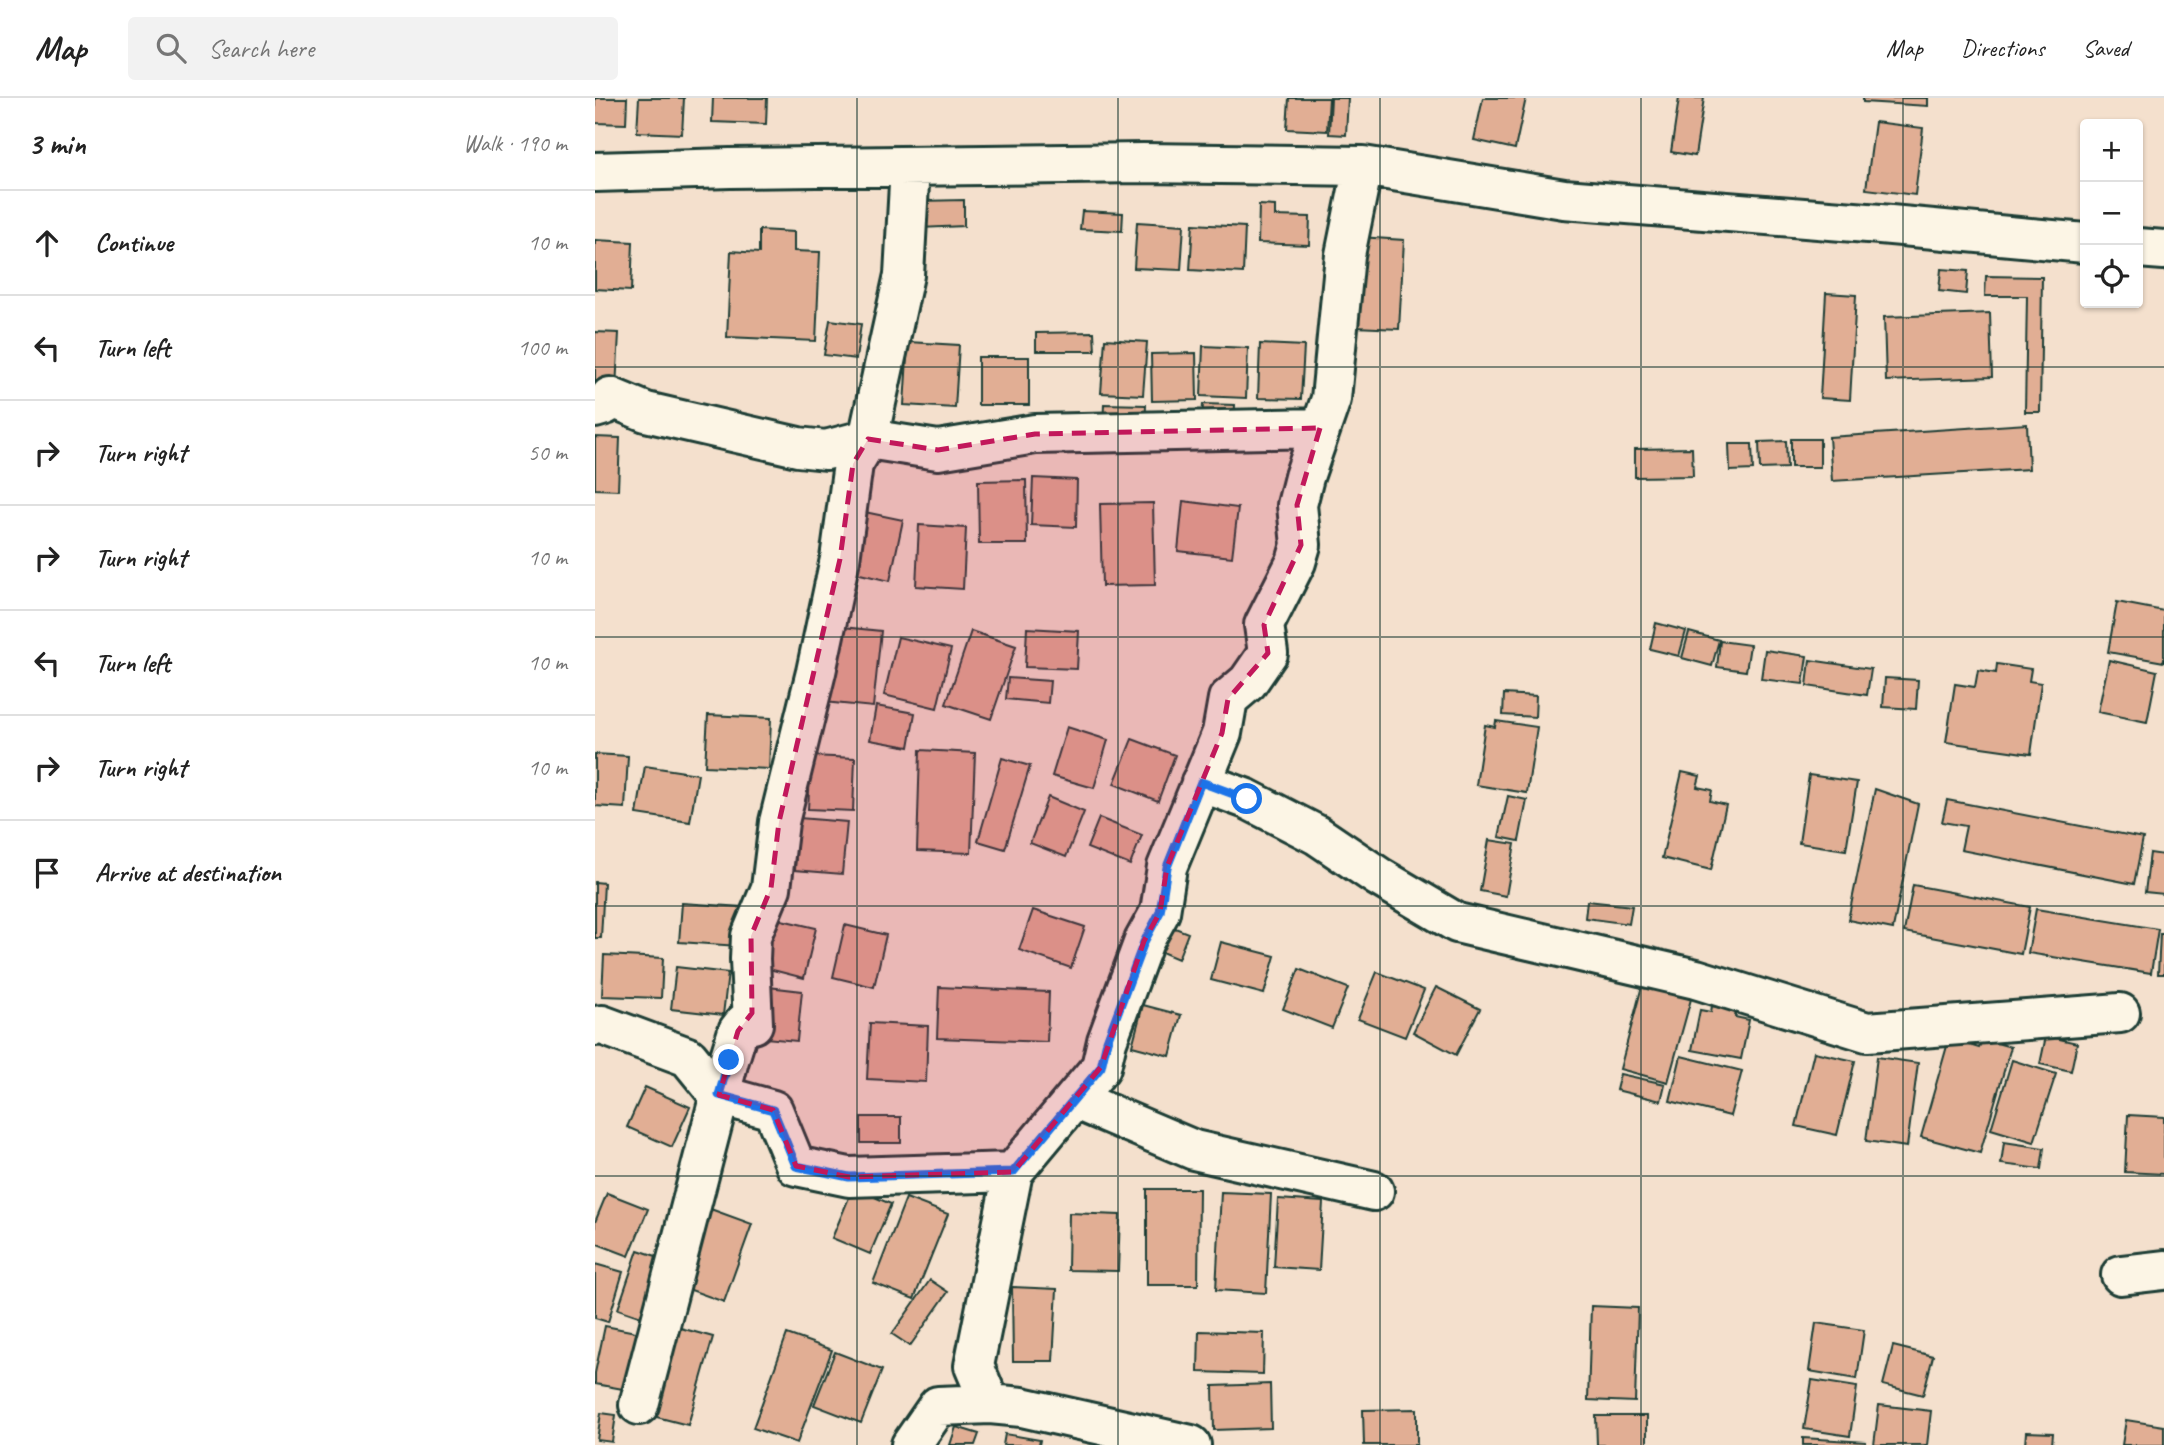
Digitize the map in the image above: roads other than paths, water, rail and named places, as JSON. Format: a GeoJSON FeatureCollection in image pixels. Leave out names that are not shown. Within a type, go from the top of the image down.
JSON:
{"type":"FeatureCollection","features":[{"type":"Feature","properties":{"kind":"street"},"geometry":{"type":"LineString","coordinates":[[595,172],[1143,163],[1363,166],[1564,199],[2080,243]]}},
{"type":"Feature","properties":{"kind":"street"},"geometry":{"type":"LineString","coordinates":[[639,1405],[738,1031],[745,1022],[753,1024],[751,936],[771,888],[779,822],[816,672],[840,559],[853,464],[868,439],[904,275],[910,166]]}},
{"type":"Feature","properties":{"kind":"street"},"geometry":{"type":"LineString","coordinates":[[990,1404],[974,1366],[1013,1172],[1101,1067],[1107,1041],[1144,942],[1160,912],[1167,867],[1222,733],[1228,699],[1248,682],[1268,653],[1264,625],[1296,562],[1301,545],[1297,505],[1331,400],[1345,255],[1363,166]]}},
{"type":"Feature","properties":{"kind":"street"},"geometry":{"type":"LineString","coordinates":[[2143,248],[2164,250]]}},
{"type":"Feature","properties":{"kind":"street"},"geometry":{"type":"LineString","coordinates":[[595,408],[605,404],[610,397],[646,412],[798,447],[826,450],[868,439],[939,450],[1035,434],[1320,428]]}},
{"type":"Feature","properties":{"kind":"street"},"geometry":{"type":"LineString","coordinates":[[1201,782],[1247,799],[1317,835],[1378,877],[1457,923],[1696,979],[1867,1031],[2120,1013]]}},
{"type":"Feature","properties":{"kind":"street"},"geometry":{"type":"LineString","coordinates":[[595,1026],[602,1025],[688,1057],[719,1095],[773,1110],[796,1166],[849,1177],[1013,1172]]}},
{"type":"Feature","properties":{"kind":"street"},"geometry":{"type":"LineString","coordinates":[[1074,1099],[1194,1150],[1374,1191]]}},
{"type":"Feature","properties":{"kind":"street"},"geometry":{"type":"LineString","coordinates":[[2121,1275],[2164,1270]]}},
{"type":"Feature","properties":{"kind":"street"},"geometry":{"type":"LineString","coordinates":[[911,1445],[938,1406],[990,1404],[1022,1407],[1191,1445]]}}]}
